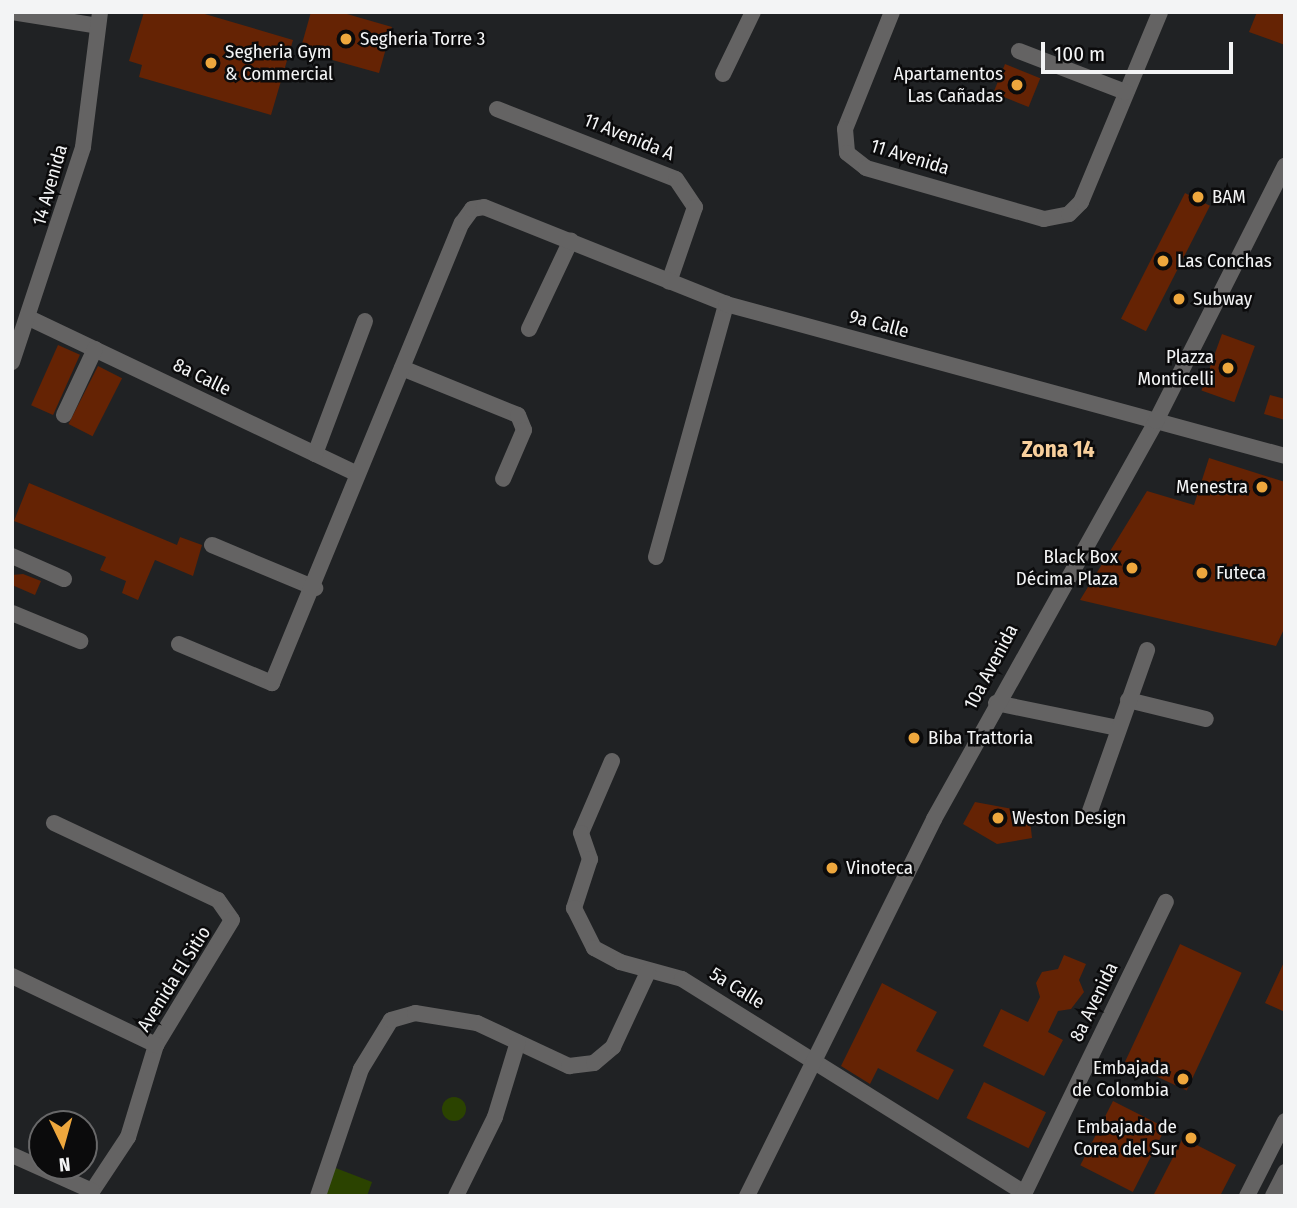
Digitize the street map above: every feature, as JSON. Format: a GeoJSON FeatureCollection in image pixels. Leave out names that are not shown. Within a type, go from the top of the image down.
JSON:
{"type":"FeatureCollection","features":[{"type":"Feature","properties":{"kind":"street"},"geometry":{"type":"LineString","coordinates":[[12,12],[99,19]]}},
{"type":"Feature","properties":{"kind":"street"},"geometry":{"type":"LineString","coordinates":[[723,74],[753,12]]}},
{"type":"Feature","properties":{"kind":"street","name":"11 Avenida"},"geometry":{"type":"LineString","coordinates":[[892,12],[845,130],[847,153],[866,168],[1044,219],[1069,214],[1082,202],[1125,92]]}},
{"type":"Feature","properties":{"kind":"street"},"geometry":{"type":"LineString","coordinates":[[1018,51],[1125,92],[1160,12]]}},
{"type":"Feature","properties":{"kind":"street","name":"14 Avenida"},"geometry":{"type":"LineString","coordinates":[[12,362],[29,318],[83,147],[99,19]]}},
{"type":"Feature","properties":{"kind":"street","name":"11 Avenida A"},"geometry":{"type":"LineString","coordinates":[[497,109],[676,179],[695,207],[668,282]]}},
{"type":"Feature","properties":{"kind":"street","name":"10a Avenida"},"geometry":{"type":"LineString","coordinates":[[747,1196],[813,1060],[996,703],[1156,421],[1285,166]]}},
{"type":"Feature","properties":{"kind":"street","name":"9a Calle"},"geometry":{"type":"LineString","coordinates":[[402,368],[472,209],[498,211],[726,304],[1285,456]]}},
{"type":"Feature","properties":{"kind":"street"},"geometry":{"type":"LineString","coordinates":[[529,328],[571,240]]}},
{"type":"Feature","properties":{"kind":"street"},"geometry":{"type":"LineString","coordinates":[[656,557],[726,304]]}},
{"type":"Feature","properties":{"kind":"street","name":"8a Calle"},"geometry":{"type":"LineString","coordinates":[[29,318],[357,474]]}},
{"type":"Feature","properties":{"kind":"street"},"geometry":{"type":"LineString","coordinates":[[316,454],[365,321]]}},
{"type":"Feature","properties":{"kind":"street"},"geometry":{"type":"LineString","coordinates":[[64,415],[95,349]]}},
{"type":"Feature","properties":{"kind":"street"},"geometry":{"type":"LineString","coordinates":[[179,644],[272,683],[315,588],[357,474],[402,368],[518,415],[524,430],[503,479]]}},
{"type":"Feature","properties":{"kind":"street"},"geometry":{"type":"LineString","coordinates":[[212,545],[315,588]]}},
{"type":"Feature","properties":{"kind":"street"},"geometry":{"type":"LineString","coordinates":[[12,556],[64,579]]}},
{"type":"Feature","properties":{"kind":"street"},"geometry":{"type":"LineString","coordinates":[[12,613],[80,641]]}},
{"type":"Feature","properties":{"kind":"street"},"geometry":{"type":"LineString","coordinates":[[1089,814],[1147,650]]}},
{"type":"Feature","properties":{"kind":"street"},"geometry":{"type":"LineString","coordinates":[[1128,700],[1206,719]]}},
{"type":"Feature","properties":{"kind":"street"},"geometry":{"type":"LineString","coordinates":[[996,703],[1118,728]]}},
{"type":"Feature","properties":{"kind":"street","name":"5a Calle"},"geometry":{"type":"LineString","coordinates":[[612,761],[582,827],[591,852],[576,893],[576,922],[594,948],[648,972],[682,979],[1023,1195]]}},
{"type":"Feature","properties":{"kind":"street","name":"Avenida El Sitio"},"geometry":{"type":"LineString","coordinates":[[54,823],[218,900],[230,912],[230,930],[156,1045],[128,1137],[90,1193]]}},
{"type":"Feature","properties":{"kind":"street","name":"8a Avenida"},"geometry":{"type":"LineString","coordinates":[[1023,1195],[1166,902]]}},
{"type":"Feature","properties":{"kind":"street"},"geometry":{"type":"LineString","coordinates":[[318,1196],[374,1040],[391,1020],[415,1013],[477,1023],[569,1066],[594,1063],[613,1047],[648,972]]}},
{"type":"Feature","properties":{"kind":"street"},"geometry":{"type":"LineString","coordinates":[[12,976],[156,1045]]}},
{"type":"Feature","properties":{"kind":"street"},"geometry":{"type":"LineString","coordinates":[[456,1196],[495,1117],[518,1042]]}},
{"type":"Feature","properties":{"kind":"street"},"geometry":{"type":"LineString","coordinates":[[1247,1196],[1285,1121]]}},
{"type":"Feature","properties":{"kind":"street"},"geometry":{"type":"LineString","coordinates":[[12,1155],[90,1193]]}},
{"type":"Feature","properties":{"kind":"street"},"geometry":{"type":"LineString","coordinates":[[1273,1196],[1285,1172]]}},
{"type":"Feature","properties":{"kind":"green space"},"geometry":{"type":"Polygon","coordinates":[[[454,1097],[462,1101],[466,1109],[462,1117],[454,1121],[446,1117],[442,1109],[446,1101],[454,1097]]]}},
{"type":"Feature","properties":{"kind":"green space"},"geometry":{"type":"Polygon","coordinates":[[[333,1167],[372,1182],[367,1196],[323,1196],[333,1167]]]}},
{"type":"Feature","properties":{"kind":"building","name":"Segheria Gym & Commercial"},"geometry":{"type":"Polygon","coordinates":[[[144,12],[198,12],[293,40],[271,115],[139,77],[142,65],[129,61],[144,12]]]}},
{"type":"Feature","properties":{"kind":"building","name":"Segheria Torre 3"},"geometry":{"type":"Polygon","coordinates":[[[311,12],[340,12],[392,27],[379,73],[300,51],[311,12]]]}},
{"type":"Feature","properties":{"kind":"building"},"geometry":{"type":"Polygon","coordinates":[[[1257,12],[1285,12],[1285,45],[1249,32],[1257,12]]]}},
{"type":"Feature","properties":{"kind":"building","name":"Apartamentos Las Cañadas"},"geometry":{"type":"Polygon","coordinates":[[[1005,64],[1040,78],[1029,107],[993,93],[1005,64]]]}},
{"type":"Feature","properties":{"kind":"building","name":"Las Conchas"},"geometry":{"type":"Polygon","coordinates":[[[1185,193],[1210,206],[1146,331],[1121,319],[1185,193]]]}},
{"type":"Feature","properties":{"kind":"building","name":"Plazza Monticelli"},"geometry":{"type":"Polygon","coordinates":[[[1222,334],[1255,346],[1234,402],[1201,390],[1222,334]]]}},
{"type":"Feature","properties":{"kind":"building"},"geometry":{"type":"Polygon","coordinates":[[[58,345],[80,355],[53,415],[31,405],[58,345]]]}},
{"type":"Feature","properties":{"kind":"building"},"geometry":{"type":"Polygon","coordinates":[[[98,366],[122,378],[93,436],[68,424],[98,366]]]}},
{"type":"Feature","properties":{"kind":"building"},"geometry":{"type":"Polygon","coordinates":[[[1270,395],[1285,399],[1285,420],[1264,414],[1270,395]]]}},
{"type":"Feature","properties":{"kind":"building"},"geometry":{"type":"Polygon","coordinates":[[[1209,458],[1285,482],[1285,627],[1276,646],[1080,600],[1147,491],[1194,505],[1209,458]]]}},
{"type":"Feature","properties":{"kind":"building"},"geometry":{"type":"Polygon","coordinates":[[[29,483],[177,545],[180,537],[202,545],[193,576],[155,560],[138,600],[122,593],[126,581],[100,570],[106,557],[14,521],[29,483]]]}},
{"type":"Feature","properties":{"kind":"building"},"geometry":{"type":"Polygon","coordinates":[[[23,574],[41,581],[35,595],[12,585],[12,575],[23,574]]]}},
{"type":"Feature","properties":{"kind":"building","name":"Weston Design"},"geometry":{"type":"Polygon","coordinates":[[[975,802],[1029,812],[1032,838],[997,844],[963,824],[975,802]]]}},
{"type":"Feature","properties":{"kind":"building"},"geometry":{"type":"Polygon","coordinates":[[[1180,944],[1242,973],[1187,1091],[1125,1062],[1180,944]]]}},
{"type":"Feature","properties":{"kind":"building"},"geometry":{"type":"Polygon","coordinates":[[[1064,955],[1086,964],[1079,980],[1084,992],[1071,1009],[1058,1011],[1048,1032],[1063,1040],[1044,1076],[983,1046],[1001,1009],[1028,1022],[1040,997],[1036,983],[1042,972],[1058,969],[1064,955]]]}},
{"type":"Feature","properties":{"kind":"building"},"geometry":{"type":"Polygon","coordinates":[[[1285,960],[1285,1012],[1265,1003],[1285,960]]]}},
{"type":"Feature","properties":{"kind":"building"},"geometry":{"type":"Polygon","coordinates":[[[882,983],[937,1012],[916,1051],[954,1070],[938,1100],[878,1068],[870,1084],[841,1066],[882,983]]]}},
{"type":"Feature","properties":{"kind":"building"},"geometry":{"type":"Polygon","coordinates":[[[984,1082],[1046,1112],[1028,1148],[966,1118],[984,1082]]]}},
{"type":"Feature","properties":{"kind":"building"},"geometry":{"type":"Polygon","coordinates":[[[1113,1101],[1166,1128],[1133,1192],[1080,1165],[1113,1101]]]}},
{"type":"Feature","properties":{"kind":"building"},"geometry":{"type":"Polygon","coordinates":[[[1183,1138],[1236,1165],[1220,1196],[1153,1196],[1183,1138]]]}},
{"type":"Feature","properties":{"kind":"place","name":"Segheria Torre 3"},"geometry":{"type":"Point","coordinates":[346,39]}},
{"type":"Feature","properties":{"kind":"place","name":"Segheria Gym & Commercial"},"geometry":{"type":"Point","coordinates":[211,63]}},
{"type":"Feature","properties":{"kind":"place","name":"Apartamentos Las Cañadas"},"geometry":{"type":"Point","coordinates":[1017,85]}},
{"type":"Feature","properties":{"kind":"place","name":"BAM"},"geometry":{"type":"Point","coordinates":[1198,197]}},
{"type":"Feature","properties":{"kind":"place","name":"Las Conchas"},"geometry":{"type":"Point","coordinates":[1163,261]}},
{"type":"Feature","properties":{"kind":"place","name":"Subway"},"geometry":{"type":"Point","coordinates":[1179,299]}},
{"type":"Feature","properties":{"kind":"place","name":"Plazza Monticelli"},"geometry":{"type":"Point","coordinates":[1228,368]}},
{"type":"Feature","properties":{"kind":"place","name":"Menestra"},"geometry":{"type":"Point","coordinates":[1262,487]}},
{"type":"Feature","properties":{"kind":"place","name":"Black Box Décima Plaza"},"geometry":{"type":"Point","coordinates":[1132,568]}},
{"type":"Feature","properties":{"kind":"place","name":"Futeca"},"geometry":{"type":"Point","coordinates":[1202,573]}},
{"type":"Feature","properties":{"kind":"place","name":"Biba Trattoria"},"geometry":{"type":"Point","coordinates":[914,738]}},
{"type":"Feature","properties":{"kind":"place","name":"Weston Design"},"geometry":{"type":"Point","coordinates":[998,818]}},
{"type":"Feature","properties":{"kind":"place","name":"Vinoteca"},"geometry":{"type":"Point","coordinates":[832,868]}},
{"type":"Feature","properties":{"kind":"place","name":"Embajada de Colombia"},"geometry":{"type":"Point","coordinates":[1183,1079]}},
{"type":"Feature","properties":{"kind":"place","name":"Embajada de Corea del Sur"},"geometry":{"type":"Point","coordinates":[1191,1138]}},
{"type":"Feature","properties":{"kind":"district","name":"Zona 14"},"geometry":{"type":"Point","coordinates":[1058,449]}}]}
